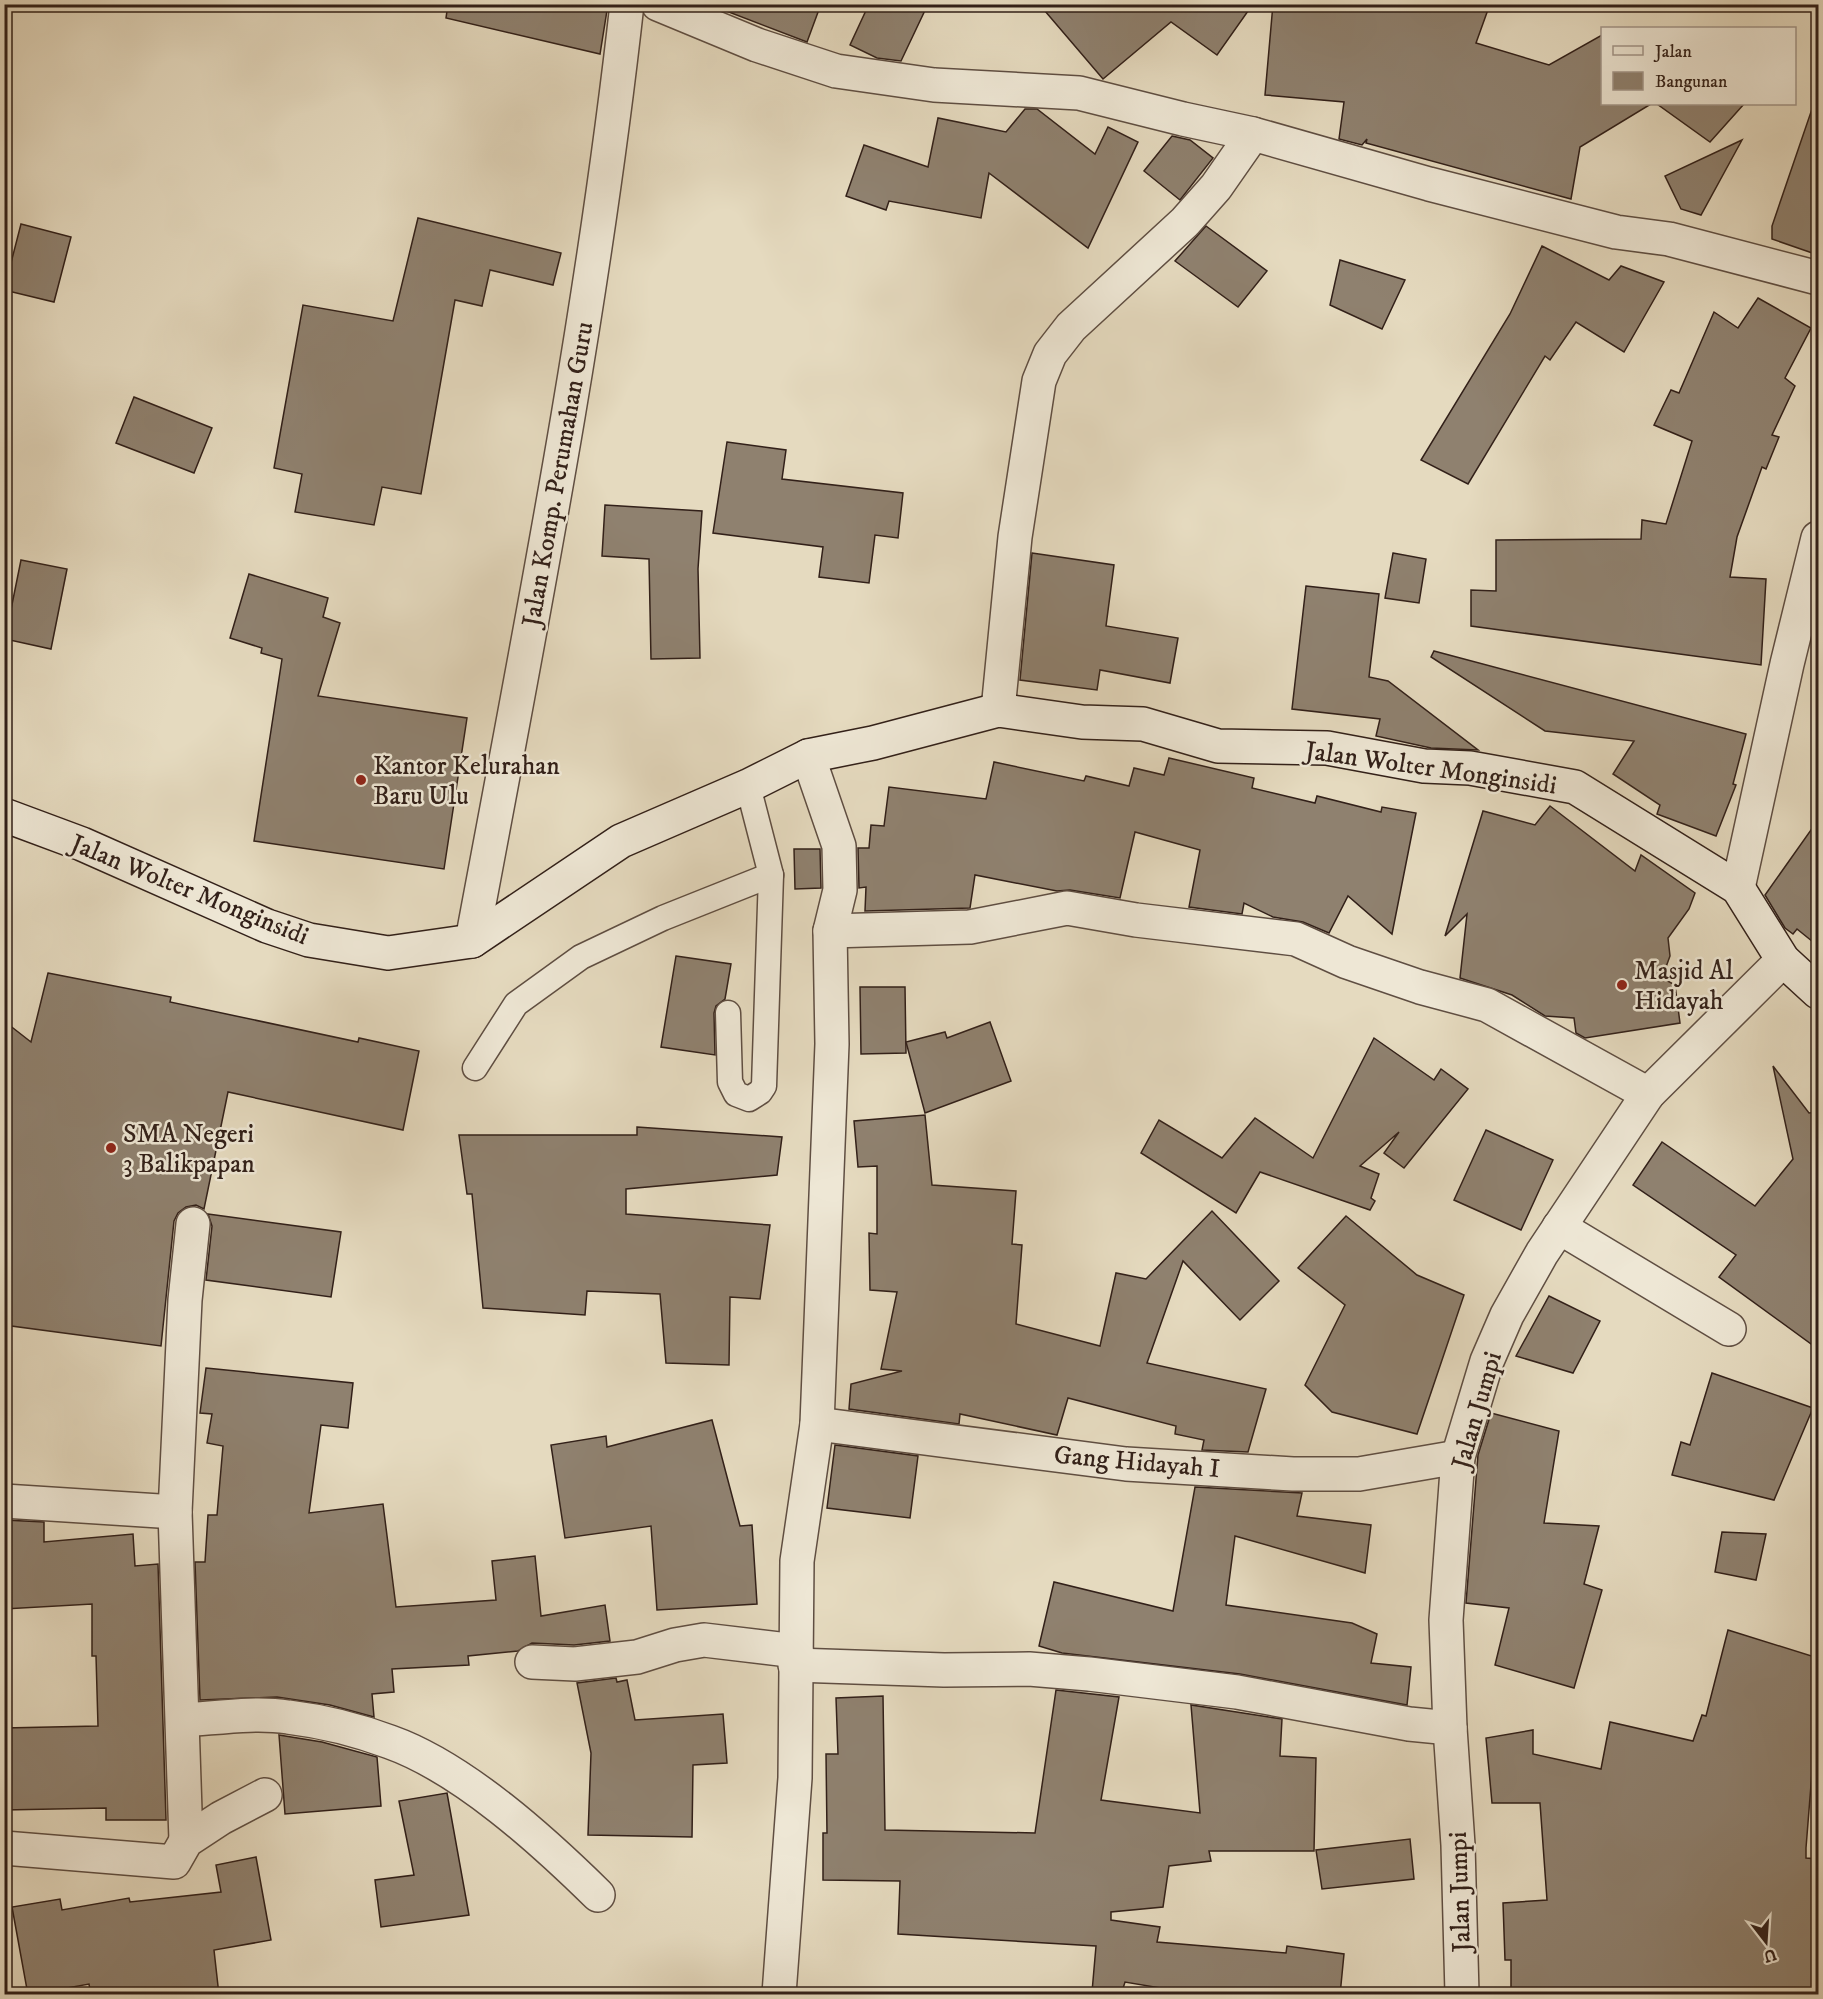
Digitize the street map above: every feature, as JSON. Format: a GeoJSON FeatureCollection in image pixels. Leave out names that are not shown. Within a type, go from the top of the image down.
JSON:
{"type":"FeatureCollection","features":[{"type":"Feature","properties":{"kind":"street","name":"Jalan Komp. Perumahan Guru"},"geometry":{"type":"LineString","coordinates":[[472,941],[572,396],[613,127],[627,4]]}},
{"type":"Feature","properties":{"kind":"street"},"geometry":{"type":"LineString","coordinates":[[658,4],[758,45],[836,71],[934,85],[1079,93],[1253,134],[1430,184],[1616,232],[1669,239],[1818,278]]}},
{"type":"Feature","properties":{"kind":"street"},"geometry":{"type":"LineString","coordinates":[[998,710],[1015,537],[1039,381],[1050,354],[1071,327],[1185,222],[1216,187],[1253,134]]}},
{"type":"Feature","properties":{"kind":"street"},"geometry":{"type":"LineString","coordinates":[[1738,888],[1787,664],[1818,537]]}},
{"type":"Feature","properties":{"kind":"street","name":"Jalan Wolter Monginsidi"},"geometry":{"type":"LineString","coordinates":[[4,815],[82,844],[267,926],[309,940],[388,953],[472,941],[621,841],[748,786],[808,756],[873,743],[998,710],[1082,722],[1143,724],[1218,746],[1327,748],[1424,766],[1470,768],[1575,787],[1738,888],[1784,960],[1818,992]]}},
{"type":"Feature","properties":{"kind":"street"},"geometry":{"type":"LineString","coordinates":[[779,1995],[795,1778],[797,1561],[817,1424],[832,1044],[830,931],[840,890],[839,846],[808,756]]}},
{"type":"Feature","properties":{"kind":"street"},"geometry":{"type":"LineString","coordinates":[[830,931],[970,927],[1067,908],[1136,920],[1189,924],[1296,939],[1347,962],[1420,987],[1487,1005],[1648,1095]]}},
{"type":"Feature","properties":{"kind":"street","name":"Jalan Jumpi"},"geometry":{"type":"LineString","coordinates":[[1462,1995],[1458,1845],[1446,1620],[1458,1457],[1487,1361],[1503,1324],[1559,1227],[1648,1095],[1784,960]]}},
{"type":"Feature","properties":{"kind":"street"},"geometry":{"type":"LineString","coordinates":[[186,1841],[175,1512],[185,1300],[193,1224]]}},
{"type":"Feature","properties":{"kind":"street"},"geometry":{"type":"LineString","coordinates":[[1559,1227],[1729,1329]]}},
{"type":"Feature","properties":{"kind":"street","name":"Gang Hidayah I"},"geometry":{"type":"LineString","coordinates":[[817,1424],[1126,1464],[1293,1474],[1359,1474],[1458,1457]]}},
{"type":"Feature","properties":{"kind":"street"},"geometry":{"type":"LineString","coordinates":[[4,1501],[175,1512]]}},
{"type":"Feature","properties":{"kind":"street"},"geometry":{"type":"LineString","coordinates":[[532,1662],[575,1664],[627,1658],[704,1640],[795,1658],[944,1670],[1029,1669],[1089,1674],[1237,1692],[1409,1724],[1450,1728]]}},
{"type":"Feature","properties":{"kind":"street"},"geometry":{"type":"LineString","coordinates":[[183,1720],[286,1717],[391,1742],[441,1767],[494,1804],[565,1862],[598,1895]]}},
{"type":"Feature","properties":{"kind":"street"},"geometry":{"type":"LineString","coordinates":[[4,1848],[174,1862],[186,1841],[221,1818],[265,1795]]}},
{"type":"Feature","properties":{"kind":"lane"},"geometry":{"type":"LineString","coordinates":[[728,1013],[730,1082],[736,1094],[749,1099],[760,1092],[764,1086],[771,875],[748,786]]}},
{"type":"Feature","properties":{"kind":"lane"},"geometry":{"type":"LineString","coordinates":[[475,1068],[516,1004],[581,957],[663,918],[771,875]]}},
{"type":"Feature","properties":{"kind":"building"},"geometry":{"type":"Polygon","coordinates":[[[448,4],[608,4],[600,54],[446,18],[448,4]]]}},
{"type":"Feature","properties":{"kind":"building"},"geometry":{"type":"Polygon","coordinates":[[[708,4],[821,4],[807,42],[708,4]]]}},
{"type":"Feature","properties":{"kind":"building"},"geometry":{"type":"Polygon","coordinates":[[[869,4],[928,4],[901,61],[877,58],[850,45],[869,4]]]}},
{"type":"Feature","properties":{"kind":"building"},"geometry":{"type":"Polygon","coordinates":[[[1039,4],[1253,4],[1217,55],[1171,22],[1103,79],[1039,4]]]}},
{"type":"Feature","properties":{"kind":"building"},"geometry":{"type":"Polygon","coordinates":[[[1273,4],[1490,4],[1476,43],[1549,65],[1601,36],[1601,105],[1649,105],[1580,147],[1571,199],[1366,143],[1367,139],[1362,145],[1339,139],[1344,102],[1265,95],[1273,4]]]}},
{"type":"Feature","properties":{"kind":"building"},"geometry":{"type":"Polygon","coordinates":[[[1658,105],[1743,105],[1710,142],[1658,105]]]}},
{"type":"Feature","properties":{"kind":"building"},"geometry":{"type":"Polygon","coordinates":[[[1813,106],[1818,107],[1818,255],[1772,239],[1772,226],[1813,106]]]}},
{"type":"Feature","properties":{"kind":"building"},"geometry":{"type":"Polygon","coordinates":[[[1025,109],[1037,109],[1095,154],[1108,127],[1138,142],[1088,248],[989,173],[981,218],[889,201],[886,210],[846,196],[864,145],[928,167],[938,118],[1006,132],[1025,109]]]}},
{"type":"Feature","properties":{"kind":"building"},"geometry":{"type":"Polygon","coordinates":[[[1172,136],[1190,140],[1213,158],[1180,200],[1144,171],[1172,136]]]}},
{"type":"Feature","properties":{"kind":"building"},"geometry":{"type":"Polygon","coordinates":[[[1742,140],[1701,215],[1681,209],[1665,176],[1742,140]]]}},
{"type":"Feature","properties":{"kind":"building"},"geometry":{"type":"Polygon","coordinates":[[[418,218],[561,253],[553,285],[490,270],[482,306],[455,300],[421,494],[382,487],[374,525],[295,512],[302,474],[274,468],[303,305],[393,321],[418,218]]]}},
{"type":"Feature","properties":{"kind":"building"},"geometry":{"type":"Polygon","coordinates":[[[21,224],[71,237],[54,302],[4,290],[21,224]]]}},
{"type":"Feature","properties":{"kind":"building"},"geometry":{"type":"Polygon","coordinates":[[[1206,226],[1267,271],[1238,307],[1175,261],[1206,226]]]}},
{"type":"Feature","properties":{"kind":"building"},"geometry":{"type":"Polygon","coordinates":[[[1542,246],[1609,280],[1621,266],[1664,282],[1624,352],[1576,322],[1550,360],[1545,356],[1468,484],[1421,460],[1510,314],[1542,246]]]}},
{"type":"Feature","properties":{"kind":"building"},"geometry":{"type":"Polygon","coordinates":[[[1340,260],[1405,280],[1382,329],[1330,305],[1340,260]]]}},
{"type":"Feature","properties":{"kind":"building"},"geometry":{"type":"Polygon","coordinates":[[[1758,298],[1811,328],[1785,378],[1795,386],[1772,435],[1779,437],[1766,469],[1762,467],[1737,537],[1730,577],[1766,579],[1761,665],[1471,626],[1471,590],[1496,591],[1496,540],[1641,539],[1642,520],[1666,524],[1692,441],[1654,425],[1671,390],[1679,393],[1714,312],[1738,328],[1758,298]]]}},
{"type":"Feature","properties":{"kind":"building"},"geometry":{"type":"Polygon","coordinates":[[[134,397],[212,428],[194,473],[116,443],[134,397]]]}},
{"type":"Feature","properties":{"kind":"building"},"geometry":{"type":"Polygon","coordinates":[[[727,442],[786,450],[782,479],[903,493],[898,538],[875,535],[869,583],[819,577],[823,547],[713,533],[727,442]]]}},
{"type":"Feature","properties":{"kind":"building"},"geometry":{"type":"Polygon","coordinates":[[[605,505],[702,511],[698,569],[700,658],[651,659],[649,559],[602,556],[605,505]]]}},
{"type":"Feature","properties":{"kind":"building"},"geometry":{"type":"Polygon","coordinates":[[[1032,553],[1114,565],[1106,626],[1178,638],[1170,683],[1100,670],[1097,690],[1020,680],[1032,553]]]}},
{"type":"Feature","properties":{"kind":"building"},"geometry":{"type":"Polygon","coordinates":[[[1393,553],[1426,559],[1419,603],[1385,598],[1393,553]]]}},
{"type":"Feature","properties":{"kind":"building"},"geometry":{"type":"Polygon","coordinates":[[[21,560],[67,569],[51,649],[5,639],[21,560]]]}},
{"type":"Feature","properties":{"kind":"building","name":"Kantor Kelurahan Baru Ulu"},"geometry":{"type":"Polygon","coordinates":[[[249,574],[328,598],[323,617],[340,623],[318,696],[467,718],[444,869],[254,841],[282,659],[261,653],[262,648],[230,638],[249,574]]]}},
{"type":"Feature","properties":{"kind":"building"},"geometry":{"type":"Polygon","coordinates":[[[1306,586],[1379,594],[1369,677],[1388,681],[1478,750],[1431,748],[1376,736],[1380,719],[1292,709],[1306,586]]]}},
{"type":"Feature","properties":{"kind":"building"},"geometry":{"type":"Polygon","coordinates":[[[1434,651],[1746,734],[1733,784],[1736,785],[1716,836],[1657,814],[1660,805],[1613,774],[1634,741],[1545,731],[1431,657],[1434,651]]]}},
{"type":"Feature","properties":{"kind":"building"},"geometry":{"type":"Polygon","coordinates":[[[1169,758],[1254,778],[1252,788],[1315,803],[1317,796],[1381,812],[1382,807],[1416,813],[1392,934],[1348,896],[1329,933],[1303,922],[1273,917],[1244,903],[1242,914],[1189,907],[1200,850],[1135,832],[1120,898],[1070,890],[1057,891],[975,875],[970,908],[865,911],[866,887],[859,888],[858,848],[869,848],[871,825],[884,826],[889,787],[986,799],[994,762],[1084,781],[1086,776],[1129,786],[1134,768],[1164,775],[1169,758]]]}},
{"type":"Feature","properties":{"kind":"building"},"geometry":{"type":"Polygon","coordinates":[[[1550,806],[1635,871],[1641,855],[1695,893],[1689,909],[1668,938],[1670,956],[1662,978],[1675,985],[1680,1023],[1585,1038],[1576,1033],[1574,1018],[1545,1016],[1512,995],[1460,978],[1467,914],[1445,936],[1483,811],[1535,825],[1550,806]]]}},
{"type":"Feature","properties":{"kind":"building"},"geometry":{"type":"Polygon","coordinates":[[[1818,820],[1818,946],[1797,929],[1793,934],[1785,928],[1765,895],[1818,820]]]}},
{"type":"Feature","properties":{"kind":"building"},"geometry":{"type":"Polygon","coordinates":[[[794,849],[820,849],[821,888],[795,889],[794,849]]]}},
{"type":"Feature","properties":{"kind":"building"},"geometry":{"type":"Polygon","coordinates":[[[676,956],[731,964],[725,999],[716,1006],[714,1013],[715,1055],[661,1047],[676,956]]]}},
{"type":"Feature","properties":{"kind":"building"},"geometry":{"type":"Polygon","coordinates":[[[48,973],[171,997],[170,1002],[358,1042],[359,1038],[419,1051],[403,1130],[228,1092],[204,1209],[196,1205],[186,1207],[178,1213],[174,1221],[161,1346],[4,1325],[4,1021],[31,1042],[48,973]]]}},
{"type":"Feature","properties":{"kind":"building"},"geometry":{"type":"Polygon","coordinates":[[[860,987],[905,987],[906,1053],[861,1054],[860,987]]]}},
{"type":"Feature","properties":{"kind":"building"},"geometry":{"type":"Polygon","coordinates":[[[990,1022],[1011,1081],[925,1113],[906,1042],[945,1032],[947,1038],[990,1022]]]}},
{"type":"Feature","properties":{"kind":"building"},"geometry":{"type":"Polygon","coordinates":[[[1374,1038],[1434,1080],[1441,1069],[1468,1089],[1404,1168],[1384,1153],[1399,1132],[1360,1166],[1379,1174],[1371,1198],[1375,1201],[1370,1210],[1260,1172],[1236,1213],[1141,1153],[1159,1120],[1222,1158],[1255,1118],[1313,1158],[1374,1038]]]}},
{"type":"Feature","properties":{"kind":"building"},"geometry":{"type":"Polygon","coordinates":[[[1773,1066],[1809,1113],[1818,1112],[1818,1349],[1719,1277],[1736,1255],[1633,1185],[1662,1142],[1755,1206],[1793,1159],[1773,1066]]]}},
{"type":"Feature","properties":{"kind":"building"},"geometry":{"type":"Polygon","coordinates":[[[925,1115],[932,1185],[1016,1191],[1012,1244],[1022,1245],[1016,1324],[1100,1346],[1116,1273],[1146,1279],[1212,1211],[1279,1281],[1240,1320],[1183,1261],[1147,1363],[1266,1389],[1248,1452],[1202,1450],[1204,1440],[1175,1434],[1176,1426],[1068,1398],[1057,1435],[960,1414],[959,1424],[849,1409],[851,1384],[902,1371],[881,1369],[897,1292],[870,1290],[869,1233],[877,1234],[877,1166],[858,1167],[854,1121],[925,1115]]]}},
{"type":"Feature","properties":{"kind":"building"},"geometry":{"type":"Polygon","coordinates":[[[637,1127],[782,1137],[777,1175],[626,1189],[626,1214],[770,1225],[760,1299],[730,1297],[729,1365],[666,1363],[660,1294],[587,1291],[585,1315],[483,1308],[472,1194],[467,1194],[459,1135],[637,1135],[637,1127]]]}},
{"type":"Feature","properties":{"kind":"building"},"geometry":{"type":"Polygon","coordinates":[[[1486,1130],[1553,1160],[1521,1230],[1454,1200],[1486,1130]]]}},
{"type":"Feature","properties":{"kind":"building"},"geometry":{"type":"Polygon","coordinates":[[[208,1214],[341,1232],[331,1297],[206,1280],[212,1226],[208,1214]]]}},
{"type":"Feature","properties":{"kind":"building"},"geometry":{"type":"Polygon","coordinates":[[[1346,1216],[1417,1275],[1464,1295],[1417,1434],[1332,1412],[1305,1385],[1345,1305],[1298,1268],[1346,1216]]]}},
{"type":"Feature","properties":{"kind":"building"},"geometry":{"type":"Polygon","coordinates":[[[1549,1296],[1600,1321],[1573,1373],[1516,1356],[1549,1296]]]}},
{"type":"Feature","properties":{"kind":"building"},"geometry":{"type":"Polygon","coordinates":[[[206,1368],[353,1383],[348,1428],[321,1425],[309,1513],[383,1504],[396,1607],[496,1600],[492,1561],[535,1556],[541,1616],[605,1605],[610,1641],[574,1645],[532,1643],[518,1651],[468,1656],[469,1665],[392,1669],[394,1692],[372,1694],[374,1717],[330,1705],[277,1697],[200,1700],[195,1562],[205,1562],[208,1515],[217,1515],[223,1446],[207,1443],[212,1414],[200,1413],[206,1368]]]}},
{"type":"Feature","properties":{"kind":"building"},"geometry":{"type":"Polygon","coordinates":[[[1712,1373],[1813,1408],[1774,1500],[1672,1475],[1681,1442],[1690,1445],[1712,1373]]]}},
{"type":"Feature","properties":{"kind":"building"},"geometry":{"type":"Polygon","coordinates":[[[1491,1413],[1559,1431],[1544,1523],[1599,1526],[1584,1584],[1602,1590],[1574,1688],[1495,1665],[1509,1608],[1466,1603],[1478,1455],[1491,1413]]]}},
{"type":"Feature","properties":{"kind":"building"},"geometry":{"type":"Polygon","coordinates":[[[712,1420],[740,1526],[752,1525],[757,1604],[657,1610],[651,1526],[565,1538],[551,1445],[606,1436],[607,1447],[712,1420]]]}},
{"type":"Feature","properties":{"kind":"building"},"geometry":{"type":"Polygon","coordinates":[[[835,1445],[918,1456],[910,1518],[827,1508],[835,1445]]]}},
{"type":"Feature","properties":{"kind":"building"},"geometry":{"type":"Polygon","coordinates":[[[1195,1487],[1302,1493],[1297,1516],[1371,1525],[1365,1573],[1235,1536],[1226,1605],[1352,1623],[1377,1634],[1371,1663],[1411,1667],[1407,1705],[1240,1674],[1062,1653],[1039,1646],[1054,1582],[1173,1611],[1195,1487]]]}},
{"type":"Feature","properties":{"kind":"building"},"geometry":{"type":"Polygon","coordinates":[[[4,1520],[44,1522],[44,1542],[133,1534],[135,1566],[158,1564],[166,1820],[106,1820],[106,1808],[4,1810],[4,1728],[98,1726],[96,1656],[92,1656],[92,1604],[4,1609],[4,1520]]]}},
{"type":"Feature","properties":{"kind":"building"},"geometry":{"type":"Polygon","coordinates":[[[1722,1532],[1766,1534],[1756,1580],[1715,1572],[1722,1532]]]}},
{"type":"Feature","properties":{"kind":"building"},"geometry":{"type":"Polygon","coordinates":[[[1728,1630],[1818,1658],[1818,1748],[1814,1747],[1806,1858],[1818,1859],[1818,1995],[1511,1995],[1511,1960],[1505,1960],[1503,1903],[1547,1900],[1540,1803],[1492,1803],[1486,1738],[1533,1730],[1533,1754],[1601,1769],[1610,1722],[1693,1741],[1702,1715],[1706,1716],[1728,1630]]]}},
{"type":"Feature","properties":{"kind":"building"},"geometry":{"type":"Polygon","coordinates":[[[616,1678],[617,1682],[627,1680],[635,1720],[723,1714],[727,1763],[693,1765],[692,1837],[588,1835],[591,1753],[577,1683],[616,1678]]]}},
{"type":"Feature","properties":{"kind":"building"},"geometry":{"type":"Polygon","coordinates":[[[1056,1690],[1119,1697],[1101,1800],[1200,1813],[1191,1705],[1282,1719],[1280,1756],[1316,1758],[1314,1851],[1209,1851],[1211,1861],[1169,1866],[1163,1907],[1111,1912],[1111,1920],[1160,1927],[1157,1942],[1286,1953],[1287,1946],[1344,1954],[1340,1995],[1202,1995],[1125,1982],[1121,1995],[1092,1992],[1096,1946],[898,1934],[900,1881],[823,1880],[823,1833],[827,1833],[826,1754],[838,1754],[836,1698],[883,1696],[885,1830],[1035,1833],[1056,1690]]]}},
{"type":"Feature","properties":{"kind":"building"},"geometry":{"type":"Polygon","coordinates":[[[279,1735],[322,1742],[377,1757],[381,1806],[285,1814],[279,1735]]]}},
{"type":"Feature","properties":{"kind":"building"},"geometry":{"type":"Polygon","coordinates":[[[447,1793],[469,1915],[381,1927],[375,1880],[414,1875],[399,1801],[447,1793]]]}},
{"type":"Feature","properties":{"kind":"building"},"geometry":{"type":"Polygon","coordinates":[[[1410,1839],[1414,1879],[1322,1889],[1316,1850],[1410,1839]]]}},
{"type":"Feature","properties":{"kind":"building"},"geometry":{"type":"Polygon","coordinates":[[[256,1857],[271,1940],[214,1950],[219,1995],[91,1995],[89,1984],[28,1995],[12,1907],[60,1899],[62,1910],[129,1898],[130,1902],[221,1892],[216,1865],[256,1857]]]}},
{"type":"Feature","properties":{"kind":"place","name":"Kantor Kelurahan Baru Ulu"},"geometry":{"type":"Point","coordinates":[361,780]}},
{"type":"Feature","properties":{"kind":"place","name":"Masjid Al Hidayah"},"geometry":{"type":"Point","coordinates":[1622,985]}},
{"type":"Feature","properties":{"kind":"place","name":"SMA Negeri 3 Balikpapan"},"geometry":{"type":"Point","coordinates":[111,1148]}}]}
